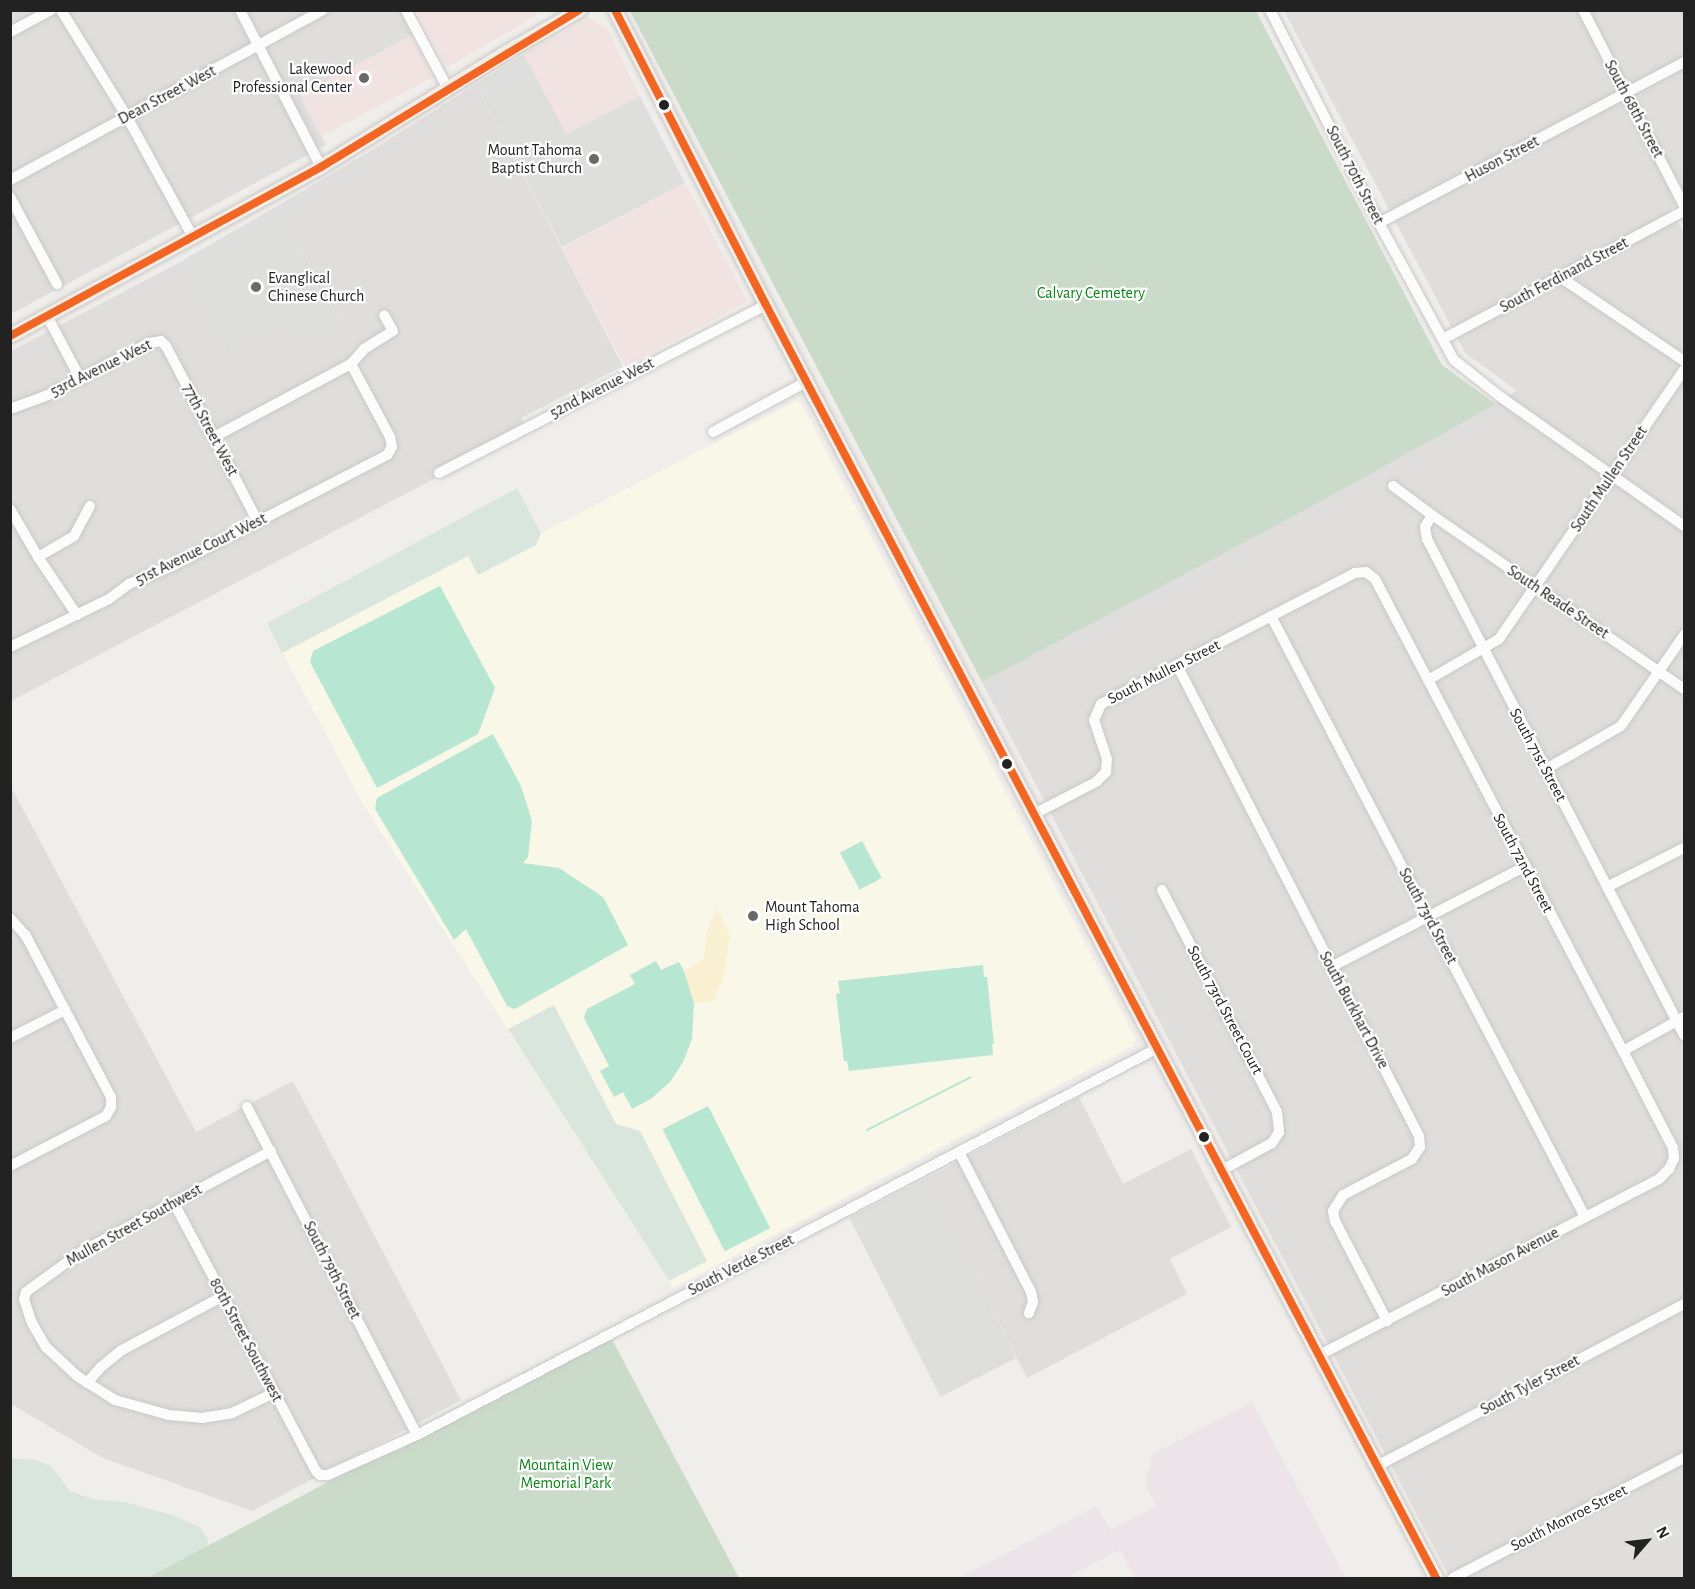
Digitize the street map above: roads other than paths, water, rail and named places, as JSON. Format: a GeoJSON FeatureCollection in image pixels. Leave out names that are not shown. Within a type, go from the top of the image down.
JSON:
{"type":"FeatureCollection","features":[{"type":"Feature","properties":{"kind":"main road"},"geometry":{"type":"LineString","coordinates":[[10,336],[321,167],[580,10]]}},
{"type":"Feature","properties":{"kind":"main road"},"geometry":{"type":"LineString","coordinates":[[615,10],[790,351],[1222,1170],[1317,1356],[1436,1578]]}},
{"type":"Feature","properties":{"kind":"street"},"geometry":{"type":"LineString","coordinates":[[10,32],[51,10]]}},
{"type":"Feature","properties":{"kind":"street"},"geometry":{"type":"LineString","coordinates":[[61,10],[127,117],[193,237]]}},
{"type":"Feature","properties":{"kind":"street"},"geometry":{"type":"LineString","coordinates":[[240,10],[321,167]]}},
{"type":"Feature","properties":{"kind":"street","name":"Dean Street West"},"geometry":{"type":"LineString","coordinates":[[10,180],[323,10]]}},
{"type":"Feature","properties":{"kind":"street"},"geometry":{"type":"LineString","coordinates":[[406,10],[448,89]]}},
{"type":"Feature","properties":{"kind":"street","name":"South 70th Street"},"geometry":{"type":"LineString","coordinates":[[1270,10],[1379,223],[1460,366],[1684,526]]}},
{"type":"Feature","properties":{"kind":"street","name":"South 68th Street"},"geometry":{"type":"LineString","coordinates":[[1583,10],[1684,209]]}},
{"type":"Feature","properties":{"kind":"street","name":"Huson Street"},"geometry":{"type":"LineString","coordinates":[[1379,223],[1684,62]]}},
{"type":"Feature","properties":{"kind":"street"},"geometry":{"type":"LineString","coordinates":[[10,197],[57,284]]}},
{"type":"Feature","properties":{"kind":"street","name":"South Ferdinand Street"},"geometry":{"type":"LineString","coordinates":[[1443,339],[1684,209]]}},
{"type":"Feature","properties":{"kind":"street"},"geometry":{"type":"LineString","coordinates":[[1560,277],[1684,361]]}},
{"type":"Feature","properties":{"kind":"street","name":"52nd Avenue West"},"geometry":{"type":"LineString","coordinates":[[439,473],[766,305]]}},
{"type":"Feature","properties":{"kind":"street"},"geometry":{"type":"LineString","coordinates":[[214,436],[351,364],[370,344],[393,331],[384,315]]}},
{"type":"Feature","properties":{"kind":"street"},"geometry":{"type":"LineString","coordinates":[[47,316],[81,380]]}},
{"type":"Feature","properties":{"kind":"street","name":"53rd Avenue West"},"geometry":{"type":"LineString","coordinates":[[10,409],[81,380],[159,340]]}},
{"type":"Feature","properties":{"kind":"street","name":"77th Street West"},"geometry":{"type":"LineString","coordinates":[[159,340],[166,346],[258,522]]}},
{"type":"Feature","properties":{"kind":"street","name":"51st Avenue Court West"},"geometry":{"type":"LineString","coordinates":[[10,647],[109,599],[129,584],[174,565],[387,455],[392,450],[386,430],[351,364]]}},
{"type":"Feature","properties":{"kind":"street","name":"South Mullen Street"},"geometry":{"type":"LineString","coordinates":[[1428,680],[1499,639],[1684,370]]}},
{"type":"Feature","properties":{"kind":"street"},"geometry":{"type":"LineString","coordinates":[[712,432],[807,382]]}},
{"type":"Feature","properties":{"kind":"street"},"geometry":{"type":"LineString","coordinates":[[1393,486],[1432,515]]}},
{"type":"Feature","properties":{"kind":"street"},"geometry":{"type":"LineString","coordinates":[[38,557],[74,536],[90,506]]}},
{"type":"Feature","properties":{"kind":"street"},"geometry":{"type":"LineString","coordinates":[[10,509],[38,557],[77,615]]}},
{"type":"Feature","properties":{"kind":"street","name":"South Reade Street"},"geometry":{"type":"LineString","coordinates":[[1432,515],[1535,588],[1684,688]]}},
{"type":"Feature","properties":{"kind":"street","name":"South 71st Street"},"geometry":{"type":"LineString","coordinates":[[1432,515],[1425,527],[1427,539],[1607,887],[1681,1019],[1684,1035]]}},
{"type":"Feature","properties":{"kind":"street","name":"South Mullen Street"},"geometry":{"type":"LineString","coordinates":[[1034,814],[1096,782],[1106,772],[1107,759],[1094,720],[1101,704],[1355,573],[1366,572]]}},
{"type":"Feature","properties":{"kind":"street","name":"South 72nd Street"},"geometry":{"type":"LineString","coordinates":[[1366,572],[1371,574],[1382,590],[1524,867],[1673,1148],[1674,1158]]}},
{"type":"Feature","properties":{"kind":"street","name":"South 73rd Street"},"geometry":{"type":"LineString","coordinates":[[1271,616],[1585,1217]]}},
{"type":"Feature","properties":{"kind":"street"},"geometry":{"type":"LineString","coordinates":[[1546,769],[1621,726],[1684,635]]}},
{"type":"Feature","properties":{"kind":"street","name":"South Burkhart Drive"},"geometry":{"type":"LineString","coordinates":[[1177,665],[1419,1136],[1420,1147],[1412,1159],[1343,1195],[1333,1211],[1335,1221],[1387,1321]]}},
{"type":"Feature","properties":{"kind":"street"},"geometry":{"type":"LineString","coordinates":[[1607,887],[1684,848]]}},
{"type":"Feature","properties":{"kind":"street"},"geometry":{"type":"LineString","coordinates":[[1331,967],[1524,867]]}},
{"type":"Feature","properties":{"kind":"street","name":"South 73rd Street Court"},"geometry":{"type":"LineString","coordinates":[[1162,890],[1274,1104],[1280,1123],[1279,1132],[1266,1148],[1222,1170]]}},
{"type":"Feature","properties":{"kind":"street"},"geometry":{"type":"LineString","coordinates":[[10,918],[26,936],[110,1092],[111,1107],[100,1119],[10,1166]]}},
{"type":"Feature","properties":{"kind":"street"},"geometry":{"type":"LineString","coordinates":[[10,1038],[66,1010]]}},
{"type":"Feature","properties":{"kind":"street"},"geometry":{"type":"LineString","coordinates":[[1623,1051],[1681,1019]]}},
{"type":"Feature","properties":{"kind":"street","name":"South Verde Street"},"geometry":{"type":"LineString","coordinates":[[320,1475],[328,1475],[417,1435],[1158,1048]]}},
{"type":"Feature","properties":{"kind":"street","name":"South 79th Street"},"geometry":{"type":"LineString","coordinates":[[247,1107],[417,1435]]}},
{"type":"Feature","properties":{"kind":"street","name":"Mullen Street Southwest"},"geometry":{"type":"LineString","coordinates":[[87,1383],[63,1366],[46,1347],[25,1306],[24,1295],[66,1262],[271,1151]]}},
{"type":"Feature","properties":{"kind":"street"},"geometry":{"type":"LineString","coordinates":[[958,1152],[1031,1292],[1033,1302],[1029,1313]]}},
{"type":"Feature","properties":{"kind":"street","name":"South Mason Avenue"},"geometry":{"type":"LineString","coordinates":[[1317,1356],[1659,1179],[1669,1169],[1674,1158]]}},
{"type":"Feature","properties":{"kind":"street","name":"80th Street Southwest"},"geometry":{"type":"LineString","coordinates":[[174,1203],[273,1393],[320,1475]]}},
{"type":"Feature","properties":{"kind":"street"},"geometry":{"type":"LineString","coordinates":[[223,1296],[117,1354],[101,1366],[87,1383],[115,1400],[183,1417],[214,1417],[232,1413],[273,1393]]}},
{"type":"Feature","properties":{"kind":"street","name":"South Tyler Street"},"geometry":{"type":"LineString","coordinates":[[1377,1466],[1684,1304]]}},
{"type":"Feature","properties":{"kind":"street","name":"South Monroe Street"},"geometry":{"type":"LineString","coordinates":[[1453,1578],[1684,1458]]}},
{"type":"Feature","properties":{"kind":"place","name":"Lakewood Professional Center"},"geometry":{"type":"Point","coordinates":[364,78]}},
{"type":"Feature","properties":{"kind":"place","name":"Mount Tahoma Baptist Church"},"geometry":{"type":"Point","coordinates":[594,159]}},
{"type":"Feature","properties":{"kind":"place","name":"Evanglical Chinese Church"},"geometry":{"type":"Point","coordinates":[256,287]}},
{"type":"Feature","properties":{"kind":"place","name":"Mount Tahoma High School"},"geometry":{"type":"Point","coordinates":[753,916]}},
{"type":"Feature","properties":{"kind":"park label","name":"Calvary Cemetery"},"geometry":{"type":"Point","coordinates":[1091,293]}},
{"type":"Feature","properties":{"kind":"park label","name":"Mountain View Memorial Park"},"geometry":{"type":"Point","coordinates":[566,1474]}}]}
